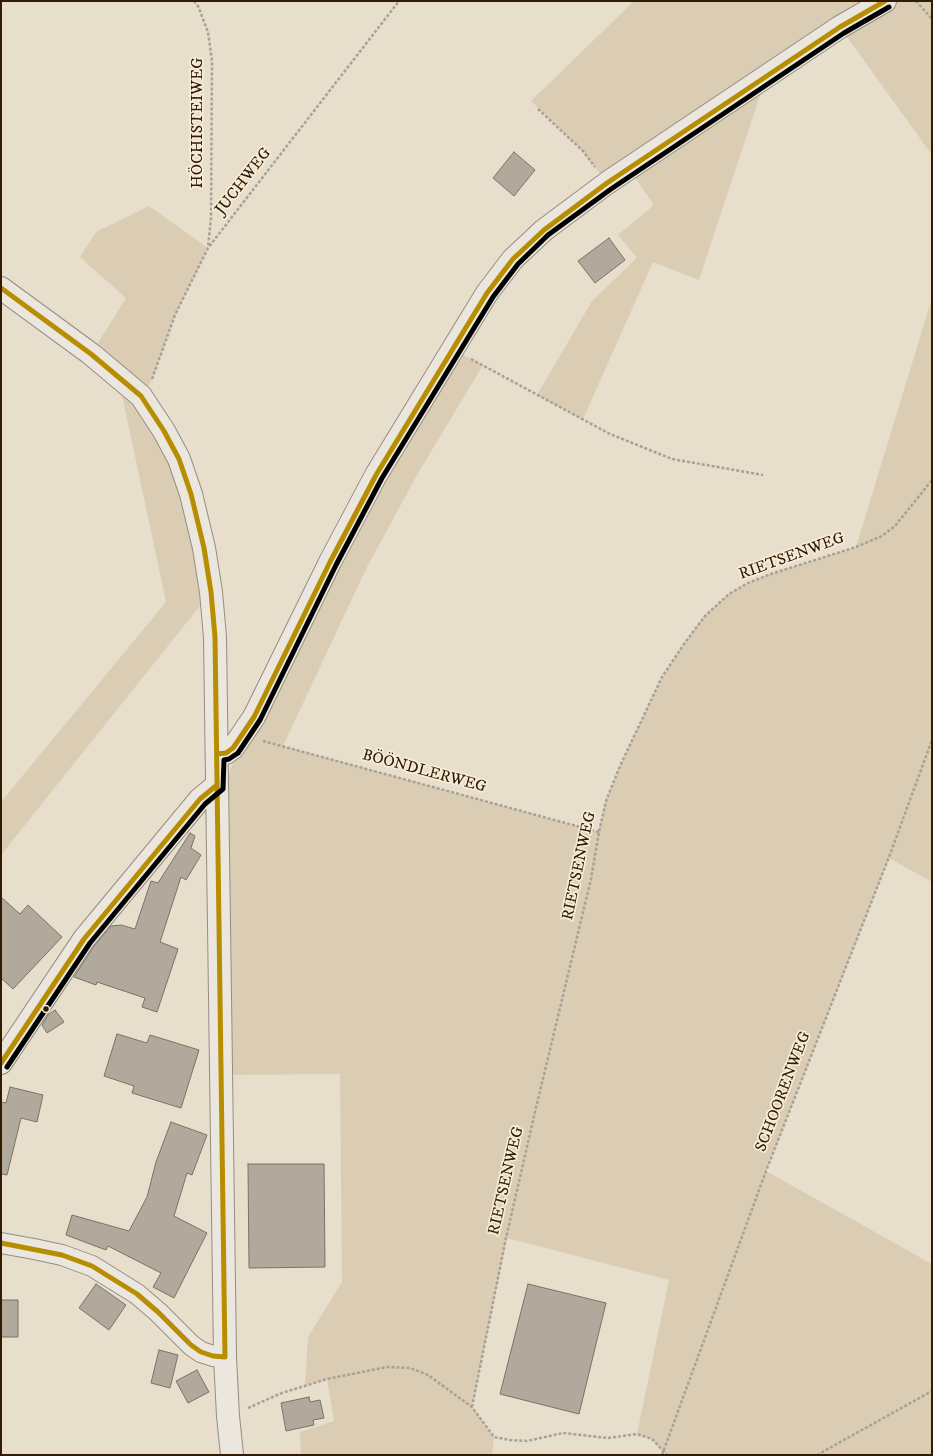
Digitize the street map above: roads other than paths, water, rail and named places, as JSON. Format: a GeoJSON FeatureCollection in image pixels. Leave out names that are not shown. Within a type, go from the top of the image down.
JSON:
{"type":"FeatureCollection","features":[{"type":"Feature","properties":{"kind":"street"},"geometry":{"type":"LineString","coordinates":[[217,754],[226,753],[233,748],[243,736],[254,717],[330,562],[376,475],[451,349],[487,293],[513,259],[544,230],[607,183],[840,27],[884,1]]}},
{"type":"Feature","properties":{"kind":"street"},"geometry":{"type":"LineString","coordinates":[[1,288],[91,354],[141,396],[164,431],[179,459],[191,494],[204,548],[211,592],[215,637],[225,1357],[228,1416],[232,1455]]}},
{"type":"Feature","properties":{"kind":"street"},"geometry":{"type":"LineString","coordinates":[[1,1063],[84,939],[200,799],[217,785]]}},
{"type":"Feature","properties":{"kind":"street"},"geometry":{"type":"LineString","coordinates":[[1,1244],[62,1255],[92,1266],[137,1294],[158,1312],[191,1345],[201,1352],[213,1356],[225,1357]]}}]}
